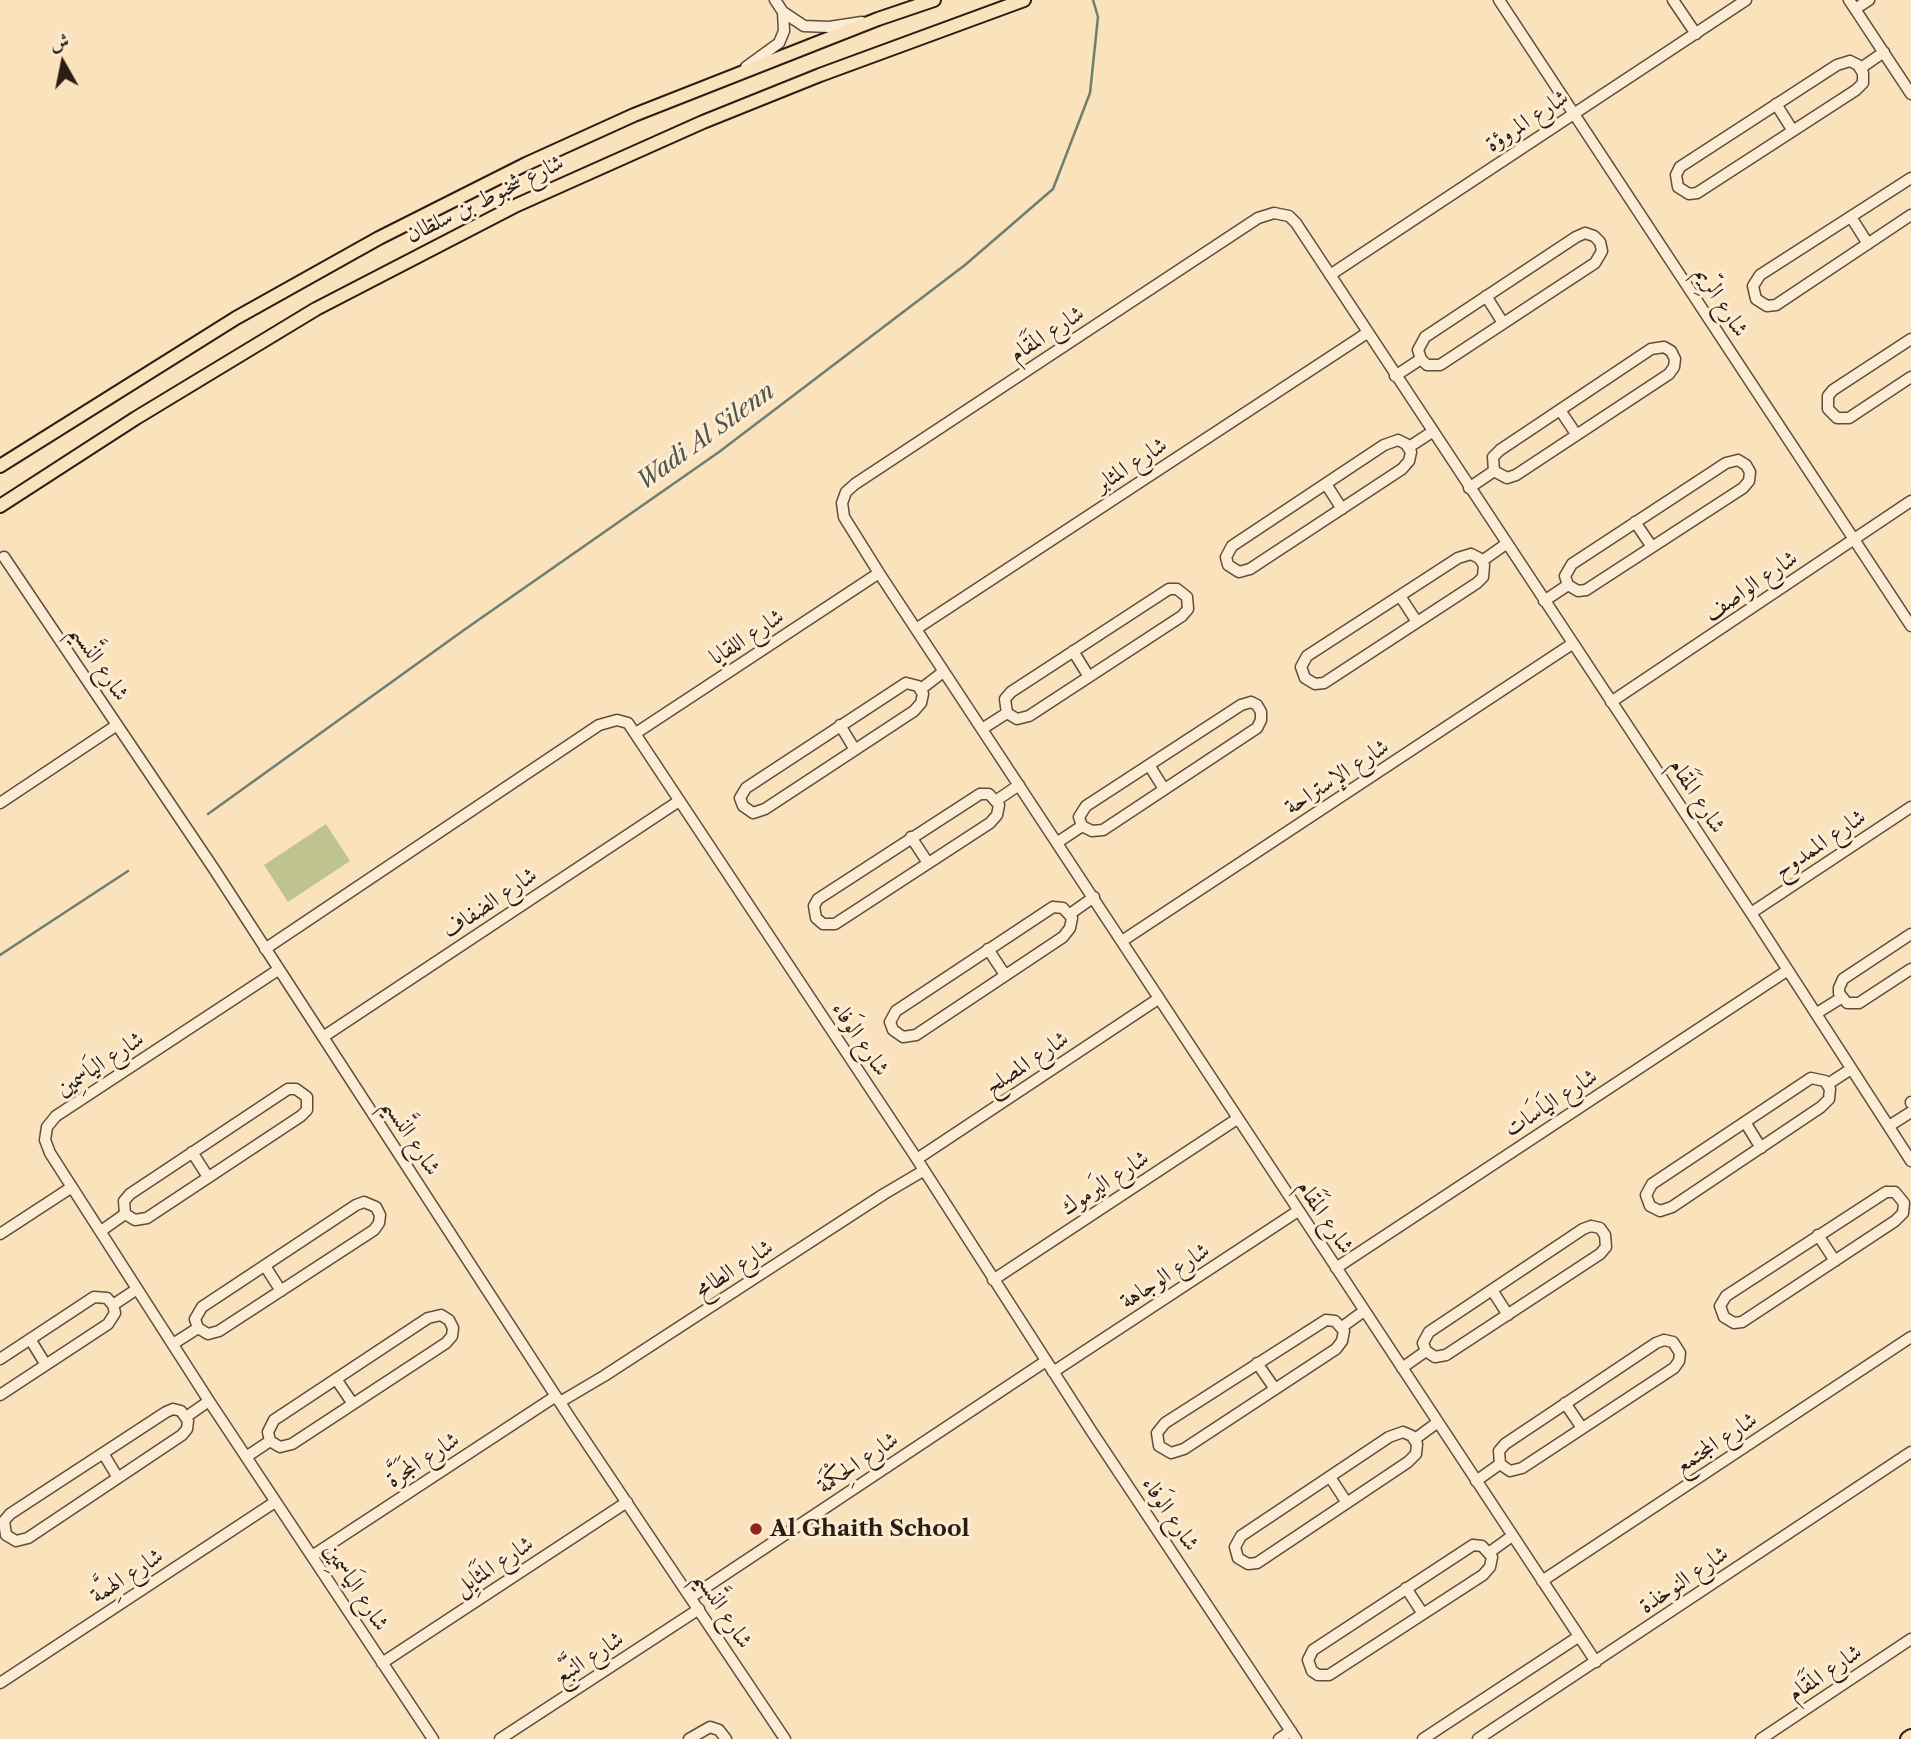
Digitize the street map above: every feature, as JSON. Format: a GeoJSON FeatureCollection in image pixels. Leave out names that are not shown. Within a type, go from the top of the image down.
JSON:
{"type":"FeatureCollection","features":[{"type":"Feature","properties":{"kind":"main road","name":"شارع شخبوط بن سلطان"},"geometry":{"type":"LineString","coordinates":[[0,466],[236,318],[379,237],[526,164],[634,115],[878,19],[934,0]]}},
{"type":"Feature","properties":{"kind":"main road","name":"شارع شخبوط بن سلطان"},"geometry":{"type":"LineString","coordinates":[[0,506],[136,418],[316,309],[517,205],[703,122],[820,75],[1024,0]]}},
{"type":"Feature","properties":{"kind":"street"},"geometry":{"type":"LineString","coordinates":[[775,0],[783,12],[798,23],[812,27],[878,19]]}},
{"type":"Feature","properties":{"kind":"street","name":"شارع الرِّيم"},"geometry":{"type":"LineString","coordinates":[[1499,0],[1911,626]]}},
{"type":"Feature","properties":{"kind":"street"},"geometry":{"type":"LineString","coordinates":[[1673,0],[1696,34]]}},
{"type":"Feature","properties":{"kind":"street","name":"شارع المروؤة"},"geometry":{"type":"LineString","coordinates":[[1329,275],[1746,0]]}},
{"type":"Feature","properties":{"kind":"street"},"geometry":{"type":"LineString","coordinates":[[1870,0],[1852,5],[1911,94]]}},
{"type":"Feature","properties":{"kind":"street"},"geometry":{"type":"LineString","coordinates":[[734,75],[779,43],[784,24],[783,12]]}},
{"type":"Feature","properties":{"kind":"street"},"geometry":{"type":"LineString","coordinates":[[1861,68],[1884,52]]}},
{"type":"Feature","properties":{"kind":"street"},"geometry":{"type":"LineString","coordinates":[[1850,61],[1861,68],[1864,78],[1860,87],[1698,193],[1689,194],[1678,187],[1676,175],[1680,167],[1776,104],[1841,62],[1850,61]]}},
{"type":"Feature","properties":{"kind":"street"},"geometry":{"type":"LineString","coordinates":[[1776,104],[1793,131]]}},
{"type":"Feature","properties":{"kind":"street"},"geometry":{"type":"LineString","coordinates":[[1911,178],[1760,275],[1753,286],[1756,299],[1767,306],[1776,305],[1911,215]]}},
{"type":"Feature","properties":{"kind":"street","name":"شارع المَقَام"},"geometry":{"type":"LineString","coordinates":[[1596,1661],[846,522],[842,508],[846,492],[869,474],[1264,215],[1279,213],[1293,219],[1817,1013],[1911,1161]]}},
{"type":"Feature","properties":{"kind":"street"},"geometry":{"type":"LineString","coordinates":[[1851,217],[1868,244]]}},
{"type":"Feature","properties":{"kind":"street"},"geometry":{"type":"LineString","coordinates":[[1580,234],[1589,234],[1597,239],[1602,251],[1595,263],[1503,323],[1440,365],[1432,366],[1421,359],[1418,350],[1421,340],[1580,234]]}},
{"type":"Feature","properties":{"kind":"street"},"geometry":{"type":"LineString","coordinates":[[1486,296],[1503,323]]}},
{"type":"Feature","properties":{"kind":"street","name":"شارع المثابر"},"geometry":{"type":"LineString","coordinates":[[916,629],[1367,333]]}},
{"type":"Feature","properties":{"kind":"street"},"geometry":{"type":"LineString","coordinates":[[1911,339],[1833,390],[1826,401],[1828,409],[1837,418],[1849,418],[1911,377]]}},
{"type":"Feature","properties":{"kind":"street"},"geometry":{"type":"LineString","coordinates":[[1664,347],[1671,351],[1675,363],[1668,374],[1576,435],[1511,477],[1502,477],[1494,471],[1492,462],[1496,453],[1651,349],[1664,347]]}},
{"type":"Feature","properties":{"kind":"street"},"geometry":{"type":"LineString","coordinates":[[1395,376],[1421,359]]}},
{"type":"Feature","properties":{"kind":"street"},"geometry":{"type":"LineString","coordinates":[[1560,410],[1576,435]]}},
{"type":"Feature","properties":{"kind":"street"},"geometry":{"type":"LineString","coordinates":[[1409,447],[1432,432]]}},
{"type":"Feature","properties":{"kind":"street"},"geometry":{"type":"LineString","coordinates":[[1398,440],[1409,447],[1411,457],[1406,465],[1247,571],[1235,571],[1228,565],[1226,557],[1232,546],[1326,484],[1389,443],[1398,440]]}},
{"type":"Feature","properties":{"kind":"street"},"geometry":{"type":"LineString","coordinates":[[1738,460],[1748,468],[1749,481],[1744,488],[1652,547],[1586,590],[1578,591],[1568,584],[1565,576],[1568,567],[1635,522],[1730,461],[1738,460]]}},
{"type":"Feature","properties":{"kind":"street"},"geometry":{"type":"LineString","coordinates":[[1469,488],[1494,471]]}},
{"type":"Feature","properties":{"kind":"street"},"geometry":{"type":"LineString","coordinates":[[1326,484],[1342,509]]}},
{"type":"Feature","properties":{"kind":"street","name":"شارع الواصف"},"geometry":{"type":"LineString","coordinates":[[1611,702],[1911,501]]}},
{"type":"Feature","properties":{"kind":"street"},"geometry":{"type":"LineString","coordinates":[[1635,522],[1652,547]]}},
{"type":"Feature","properties":{"kind":"street"},"geometry":{"type":"LineString","coordinates":[[1482,561],[1506,544]]}},
{"type":"Feature","properties":{"kind":"street"},"geometry":{"type":"LineString","coordinates":[[1475,555],[1482,561],[1484,573],[1480,580],[1417,622],[1324,683],[1315,684],[1305,678],[1301,667],[1307,656],[1400,596],[1462,556],[1475,555]]}},
{"type":"Feature","properties":{"kind":"street","name":"شارع النَّسيم"},"geometry":{"type":"LineString","coordinates":[[4,557],[785,1739]]}},
{"type":"Feature","properties":{"kind":"street","name":"شارع اللقايا"},"geometry":{"type":"LineString","coordinates":[[636,733],[879,573]]}},
{"type":"Feature","properties":{"kind":"street"},"geometry":{"type":"LineString","coordinates":[[1544,601],[1568,584]]}},
{"type":"Feature","properties":{"kind":"street"},"geometry":{"type":"LineString","coordinates":[[1169,589],[1181,590],[1189,605],[1182,616],[1089,677],[1025,718],[1013,718],[1007,713],[1004,704],[1007,695],[1169,589]]}},
{"type":"Feature","properties":{"kind":"street"},"geometry":{"type":"LineString","coordinates":[[1400,596],[1417,622]]}},
{"type":"Feature","properties":{"kind":"street","name":"شارع الإستراحة"},"geometry":{"type":"LineString","coordinates":[[1122,941],[1572,645]]}},
{"type":"Feature","properties":{"kind":"street"},"geometry":{"type":"LineString","coordinates":[[1073,651],[1089,677]]}},
{"type":"Feature","properties":{"kind":"street"},"geometry":{"type":"LineString","coordinates":[[921,690],[943,672]]}},
{"type":"Feature","properties":{"kind":"street"},"geometry":{"type":"LineString","coordinates":[[910,683],[921,690],[923,699],[914,711],[765,809],[753,813],[743,806],[740,798],[746,788],[839,726],[901,685],[910,683]]}},
{"type":"Feature","properties":{"kind":"street"},"geometry":{"type":"LineString","coordinates":[[1251,702],[1260,708],[1262,716],[1257,728],[1164,789],[1103,830],[1091,831],[1082,825],[1079,817],[1083,809],[1149,765],[1241,705],[1251,702]]}},
{"type":"Feature","properties":{"kind":"street"},"geometry":{"type":"LineString","coordinates":[[982,729],[1007,713]]}},
{"type":"Feature","properties":{"kind":"street"},"geometry":{"type":"LineString","coordinates":[[265,949],[599,725],[611,720],[623,721],[632,726],[636,733]]}},
{"type":"Feature","properties":{"kind":"street"},"geometry":{"type":"LineString","coordinates":[[0,803],[117,725]]}},
{"type":"Feature","properties":{"kind":"street"},"geometry":{"type":"LineString","coordinates":[[839,726],[855,750]]}},
{"type":"Feature","properties":{"kind":"street","name":"شارع الوَفاء"},"geometry":{"type":"LineString","coordinates":[[636,733],[920,1165],[1053,1373],[1294,1735]]}},
{"type":"Feature","properties":{"kind":"street"},"geometry":{"type":"LineString","coordinates":[[1149,765],[1164,789]]}},
{"type":"Feature","properties":{"kind":"street"},"geometry":{"type":"LineString","coordinates":[[997,800],[1019,785]]}},
{"type":"Feature","properties":{"kind":"street"},"geometry":{"type":"LineString","coordinates":[[985,793],[997,800],[999,810],[994,819],[835,924],[827,925],[816,918],[814,906],[818,899],[911,837],[976,795],[985,793]]}},
{"type":"Feature","properties":{"kind":"street","name":"شارع الضفاف"},"geometry":{"type":"LineString","coordinates":[[323,1037],[679,801]]}},
{"type":"Feature","properties":{"kind":"street","name":"شارع الممدوح"},"geometry":{"type":"LineString","coordinates":[[1751,913],[1911,807]]}},
{"type":"Feature","properties":{"kind":"street"},"geometry":{"type":"LineString","coordinates":[[1058,842],[1082,825]]}},
{"type":"Feature","properties":{"kind":"street"},"geometry":{"type":"LineString","coordinates":[[911,837],[928,863]]}},
{"type":"Feature","properties":{"kind":"street"},"geometry":{"type":"LineString","coordinates":[[1070,914],[1094,897]]}},
{"type":"Feature","properties":{"kind":"street"},"geometry":{"type":"LineString","coordinates":[[1063,908],[1070,914],[1072,923],[1067,932],[916,1035],[903,1037],[892,1030],[891,1018],[896,1011],[988,949],[1049,909],[1063,908]]}},
{"type":"Feature","properties":{"kind":"street"},"geometry":{"type":"LineString","coordinates":[[1910,937],[1843,979],[1839,988],[1841,998],[1847,1003],[1859,1003],[1911,969]]}},
{"type":"Feature","properties":{"kind":"street"},"geometry":{"type":"LineString","coordinates":[[988,949],[1005,975]]}},
{"type":"Feature","properties":{"kind":"street","name":"شارع اليَاسمِين"},"geometry":{"type":"LineString","coordinates":[[278,970],[51,1121],[45,1134],[46,1147],[275,1502],[433,1739]]}},
{"type":"Feature","properties":{"kind":"street","name":"شارع اليَاسَات"},"geometry":{"type":"LineString","coordinates":[[1336,1268],[1788,970]]}},
{"type":"Feature","properties":{"kind":"street"},"geometry":{"type":"LineString","coordinates":[[1817,1013],[1841,998]]}},
{"type":"Feature","properties":{"kind":"street","name":"شارع المصلح"},"geometry":{"type":"LineString","coordinates":[[920,1165],[1158,999]]}},
{"type":"Feature","properties":{"kind":"street"},"geometry":{"type":"LineString","coordinates":[[1828,1084],[1851,1069]]}},
{"type":"Feature","properties":{"kind":"street"},"geometry":{"type":"LineString","coordinates":[[1811,1078],[1821,1079],[1828,1084],[1830,1094],[1821,1107],[1672,1207],[1660,1211],[1650,1206],[1646,1195],[1648,1187],[1745,1122],[1811,1078]]}},
{"type":"Feature","properties":{"kind":"street"},"geometry":{"type":"LineString","coordinates":[[296,1088],[307,1097],[308,1105],[301,1116],[143,1219],[135,1220],[125,1214],[124,1201],[130,1194],[288,1089],[296,1088]]}},
{"type":"Feature","properties":{"kind":"street"},"geometry":{"type":"LineString","coordinates":[[1889,1126],[1911,1112]]}},
{"type":"Feature","properties":{"kind":"street","name":"شارع اليَرموك"},"geometry":{"type":"LineString","coordinates":[[993,1280],[1237,1119]]}},
{"type":"Feature","properties":{"kind":"street"},"geometry":{"type":"LineString","coordinates":[[1745,1122],[1761,1147]]}},
{"type":"Feature","properties":{"kind":"street"},"geometry":{"type":"LineString","coordinates":[[192,1152],[208,1177]]}},
{"type":"Feature","properties":{"kind":"street","name":"شارع الطامح"},"geometry":{"type":"LineString","coordinates":[[560,1402],[597,1384],[604,1376],[884,1194],[895,1182],[920,1165]]}},
{"type":"Feature","properties":{"kind":"street"},"geometry":{"type":"LineString","coordinates":[[0,1234],[72,1187]]}},
{"type":"Feature","properties":{"kind":"street"},"geometry":{"type":"LineString","coordinates":[[1902,1198],[1911,1191]]}},
{"type":"Feature","properties":{"kind":"street"},"geometry":{"type":"LineString","coordinates":[[1886,1192],[1895,1192],[1902,1198],[1904,1208],[1900,1217],[1742,1322],[1731,1322],[1722,1314],[1721,1302],[1726,1296],[1818,1235],[1886,1192]]}},
{"type":"Feature","properties":{"kind":"street"},"geometry":{"type":"LineString","coordinates":[[369,1202],[379,1210],[379,1223],[374,1230],[281,1291],[219,1332],[208,1334],[198,1328],[195,1319],[198,1310],[360,1203],[369,1202]]}},
{"type":"Feature","properties":{"kind":"street","name":"شارع الوجاهة"},"geometry":{"type":"LineString","coordinates":[[1053,1373],[1298,1211]]}},
{"type":"Feature","properties":{"kind":"street"},"geometry":{"type":"LineString","coordinates":[[101,1231],[125,1214]]}},
{"type":"Feature","properties":{"kind":"street"},"geometry":{"type":"LineString","coordinates":[[1587,1227],[1600,1228],[1605,1235],[1606,1247],[1600,1254],[1508,1315],[1446,1355],[1435,1357],[1426,1351],[1423,1343],[1426,1335],[1587,1227]]}},
{"type":"Feature","properties":{"kind":"street"},"geometry":{"type":"LineString","coordinates":[[1818,1235],[1835,1261]]}},
{"type":"Feature","properties":{"kind":"street"},"geometry":{"type":"LineString","coordinates":[[264,1266],[281,1291]]}},
{"type":"Feature","properties":{"kind":"street"},"geometry":{"type":"LineString","coordinates":[[113,1304],[136,1289]]}},
{"type":"Feature","properties":{"kind":"street"},"geometry":{"type":"LineString","coordinates":[[1492,1290],[1508,1315]]}},
{"type":"Feature","properties":{"kind":"street"},"geometry":{"type":"LineString","coordinates":[[0,1359],[94,1297],[107,1298],[113,1304],[115,1313],[108,1324],[0,1395]]}},
{"type":"Feature","properties":{"kind":"street"},"geometry":{"type":"LineString","coordinates":[[1342,1326],[1364,1311]]}},
{"type":"Feature","properties":{"kind":"street"},"geometry":{"type":"LineString","coordinates":[[441,1315],[451,1323],[453,1332],[446,1343],[353,1404],[292,1444],[280,1447],[270,1441],[268,1432],[274,1420],[432,1316],[441,1315]]}},
{"type":"Feature","properties":{"kind":"street"},"geometry":{"type":"LineString","coordinates":[[1326,1320],[1335,1321],[1342,1326],[1344,1336],[1336,1349],[1184,1449],[1171,1453],[1159,1446],[1157,1433],[1161,1425],[1257,1363],[1326,1320]]}},
{"type":"Feature","properties":{"kind":"street"},"geometry":{"type":"LineString","coordinates":[[173,1344],[198,1328]]}},
{"type":"Feature","properties":{"kind":"street","name":"شارع المجتمع"},"geometry":{"type":"LineString","coordinates":[[1542,1581],[1911,1337]]}},
{"type":"Feature","properties":{"kind":"street"},"geometry":{"type":"LineString","coordinates":[[30,1339],[46,1365]]}},
{"type":"Feature","properties":{"kind":"street"},"geometry":{"type":"LineString","coordinates":[[1669,1340],[1679,1348],[1680,1357],[1674,1368],[1582,1429],[1522,1468],[1510,1471],[1500,1464],[1498,1455],[1501,1447],[1656,1343],[1669,1340]]}},
{"type":"Feature","properties":{"kind":"street"},"geometry":{"type":"LineString","coordinates":[[1402,1368],[1426,1351]]}},
{"type":"Feature","properties":{"kind":"street","name":"شارع الحِكْمَة"},"geometry":{"type":"LineString","coordinates":[[691,1597],[1046,1361]]}},
{"type":"Feature","properties":{"kind":"street"},"geometry":{"type":"LineString","coordinates":[[1257,1363],[1275,1389]]}},
{"type":"Feature","properties":{"kind":"street"},"geometry":{"type":"LineString","coordinates":[[337,1379],[353,1404]]}},
{"type":"Feature","properties":{"kind":"street"},"geometry":{"type":"LineString","coordinates":[[186,1416],[209,1401]]}},
{"type":"Feature","properties":{"kind":"street","name":"شارع المَجَرَّة"},"geometry":{"type":"LineString","coordinates":[[312,1556],[560,1402]]}},
{"type":"Feature","properties":{"kind":"street"},"geometry":{"type":"LineString","coordinates":[[1565,1403],[1582,1429]]}},
{"type":"Feature","properties":{"kind":"street"},"geometry":{"type":"LineString","coordinates":[[169,1410],[177,1410],[186,1416],[188,1425],[182,1435],[28,1538],[16,1541],[6,1535],[4,1521],[10,1514],[169,1410]]}},
{"type":"Feature","properties":{"kind":"street"},"geometry":{"type":"LineString","coordinates":[[1415,1439],[1438,1422]]}},
{"type":"Feature","properties":{"kind":"street"},"geometry":{"type":"LineString","coordinates":[[1403,1432],[1415,1439],[1417,1449],[1412,1458],[1347,1503],[1256,1563],[1248,1564],[1238,1558],[1234,1546],[1241,1536],[1394,1434],[1403,1432]]}},
{"type":"Feature","properties":{"kind":"street"},"geometry":{"type":"LineString","coordinates":[[246,1457],[270,1441]]}},
{"type":"Feature","properties":{"kind":"street","name":"شارع النوخذة"},"geometry":{"type":"LineString","coordinates":[[1478,1739],[1911,1452]]}},
{"type":"Feature","properties":{"kind":"street"},"geometry":{"type":"LineString","coordinates":[[103,1453],[118,1478]]}},
{"type":"Feature","properties":{"kind":"street"},"geometry":{"type":"LineString","coordinates":[[1476,1481],[1500,1464]]}},
{"type":"Feature","properties":{"kind":"street"},"geometry":{"type":"LineString","coordinates":[[1330,1477],[1347,1503]]}},
{"type":"Feature","properties":{"kind":"street","name":"شارع الهِمَّة"},"geometry":{"type":"LineString","coordinates":[[0,1683],[275,1502]]}},
{"type":"Feature","properties":{"kind":"street","name":"شارع المَثَايِل"},"geometry":{"type":"LineString","coordinates":[[382,1663],[627,1502]]}},
{"type":"Feature","properties":{"kind":"street"},"geometry":{"type":"LineString","coordinates":[[1490,1552],[1513,1536]]}},
{"type":"Feature","properties":{"kind":"street"},"geometry":{"type":"LineString","coordinates":[[1473,1545],[1482,1546],[1490,1552],[1492,1562],[1487,1571],[1423,1614],[1329,1675],[1318,1675],[1311,1671],[1308,1660],[1313,1650],[1406,1588],[1473,1545]]}},
{"type":"Feature","properties":{"kind":"street"},"geometry":{"type":"LineString","coordinates":[[1406,1588],[1423,1614]]}},
{"type":"Feature","properties":{"kind":"street","name":"شارع النَّبْع"},"geometry":{"type":"LineString","coordinates":[[500,1739],[699,1609]]}},
{"type":"Feature","properties":{"kind":"street"},"geometry":{"type":"LineString","coordinates":[[1423,1739],[1578,1637]]}},
{"type":"Feature","properties":{"kind":"street","name":"شارع المَقَام"},"geometry":{"type":"LineString","coordinates":[[1761,1739],[1911,1639]]}},
{"type":"Feature","properties":{"kind":"street"},"geometry":{"type":"LineString","coordinates":[[689,1739],[710,1727],[719,1730],[726,1739]]}},
{"type":"Feature","properties":{"kind":"street"},"geometry":{"type":"LineString","coordinates":[[1279,1739],[1294,1735]]}},
{"type":"Feature","properties":{"kind":"green space"},"geometry":{"type":"Polygon","coordinates":[[[326,824],[350,861],[288,902],[264,865],[326,824]]]}},
{"type":"Feature","properties":{"kind":"waterway","name":"Wadi Al Silenn"},"geometry":{"type":"LineString","coordinates":[[208,814],[464,630],[719,452],[965,265],[1053,189],[1090,93],[1098,17],[1093,0]]}},
{"type":"Feature","properties":{"kind":"waterway","name":"Wadi Al Silenn"},"geometry":{"type":"LineString","coordinates":[[0,955],[128,871]]}},
{"type":"Feature","properties":{"kind":"place","name":"Al Ghaith School"},"geometry":{"type":"Point","coordinates":[756,1529]}}]}
